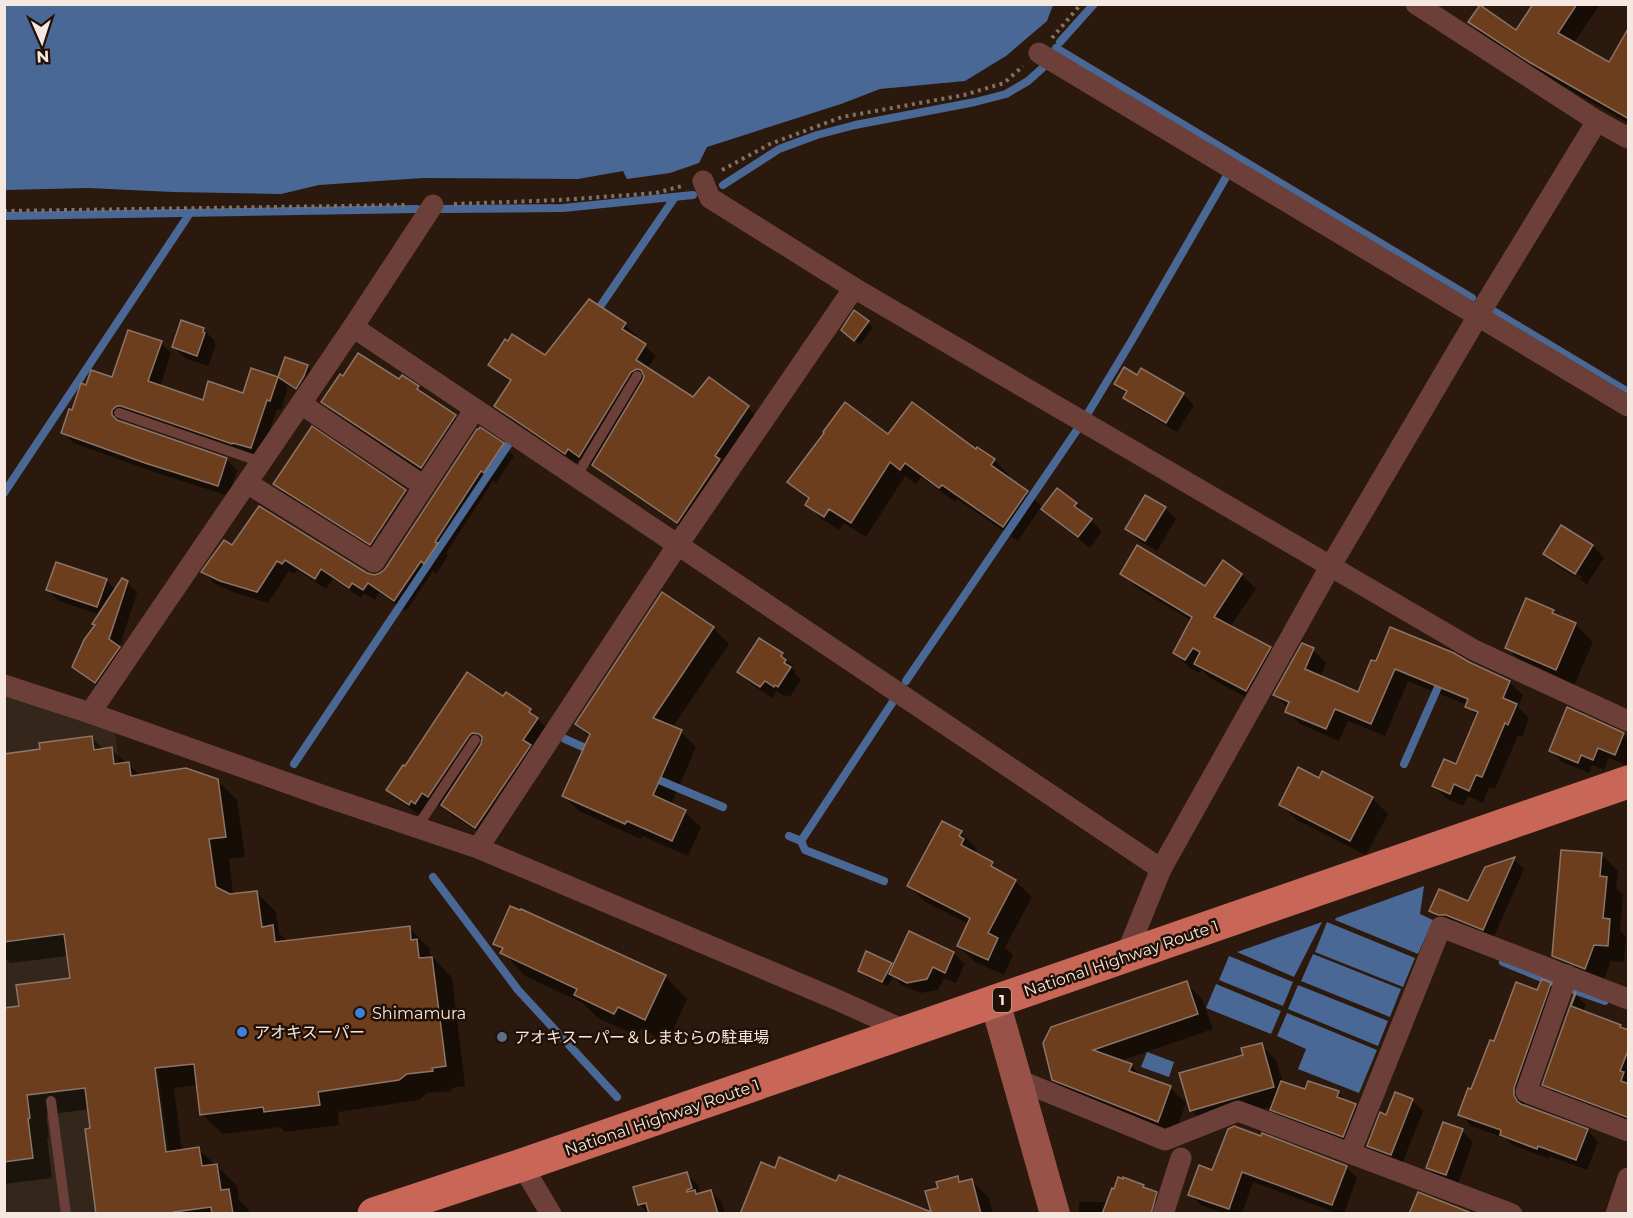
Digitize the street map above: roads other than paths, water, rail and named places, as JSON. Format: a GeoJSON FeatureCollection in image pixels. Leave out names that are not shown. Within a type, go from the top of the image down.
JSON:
{"type":"FeatureCollection","features":[{"type":"Feature","properties":{"kind":"highway","name":"National Highway Route 1"},"geometry":{"type":"LineString","coordinates":[[374,1214],[522,1165],[1629,782]]}},
{"type":"Feature","properties":{"kind":"main road"},"geometry":{"type":"LineString","coordinates":[[995,1002],[1055,1214]]}},
{"type":"Feature","properties":{"kind":"street"},"geometry":{"type":"LineString","coordinates":[[1416,4],[1597,121],[1629,138]]}},
{"type":"Feature","properties":{"kind":"street"},"geometry":{"type":"LineString","coordinates":[[1039,53],[1629,406]]}},
{"type":"Feature","properties":{"kind":"street"},"geometry":{"type":"LineString","coordinates":[[1126,955],[1161,869],[1330,567],[1478,316],[1597,121]]}},
{"type":"Feature","properties":{"kind":"street"},"geometry":{"type":"LineString","coordinates":[[703,181],[710,198],[854,288],[1330,567],[1474,650],[1629,721]]}},
{"type":"Feature","properties":{"kind":"street"},"geometry":{"type":"LineString","coordinates":[[90,713],[354,327],[433,205]]}},
{"type":"Feature","properties":{"kind":"street"},"geometry":{"type":"LineString","coordinates":[[478,848],[677,546],[854,288]]}},
{"type":"Feature","properties":{"kind":"street"},"geometry":{"type":"LineString","coordinates":[[354,327],[1161,869]]}},
{"type":"Feature","properties":{"kind":"street"},"geometry":{"type":"LineString","coordinates":[[301,404],[424,486]]}},
{"type":"Feature","properties":{"kind":"street"},"geometry":{"type":"LineString","coordinates":[[247,483],[374,562],[475,409]]}},
{"type":"Feature","properties":{"kind":"street"},"geometry":{"type":"LineString","coordinates":[[4,685],[478,848],[906,1031]]}},
{"type":"Feature","properties":{"kind":"street"},"geometry":{"type":"LineString","coordinates":[[1350,1153],[1441,927],[1629,999]]}},
{"type":"Feature","properties":{"kind":"street"},"geometry":{"type":"LineString","coordinates":[[1567,975],[1526,1092],[1629,1131]]}},
{"type":"Feature","properties":{"kind":"street"},"geometry":{"type":"LineString","coordinates":[[1016,1078],[1165,1140],[1238,1111],[1512,1214]]}},
{"type":"Feature","properties":{"kind":"street"},"geometry":{"type":"LineString","coordinates":[[1163,1214],[1181,1158]]}},
{"type":"Feature","properties":{"kind":"street"},"geometry":{"type":"LineString","coordinates":[[522,1165],[551,1214]]}},
{"type":"Feature","properties":{"kind":"street"},"geometry":{"type":"LineString","coordinates":[[1616,1214],[1629,1178]]}},
{"type":"Feature","properties":{"kind":"lane"},"geometry":{"type":"LineString","coordinates":[[576,477],[637,376]]}},
{"type":"Feature","properties":{"kind":"lane"},"geometry":{"type":"LineString","coordinates":[[119,413],[261,462]]}},
{"type":"Feature","properties":{"kind":"lane"},"geometry":{"type":"LineString","coordinates":[[417,827],[475,740]]}},
{"type":"Feature","properties":{"kind":"lane"},"geometry":{"type":"LineString","coordinates":[[51,1101],[66,1214]]}},
{"type":"Feature","properties":{"kind":"water"},"geometry":{"type":"Polygon","coordinates":[[[4,5],[1053,5],[1047,21],[1006,56],[965,81],[880,89],[841,104],[707,147],[699,163],[670,173],[627,179],[623,171],[578,179],[423,178],[319,185],[281,194],[88,188],[5,190],[4,5]]]}},
{"type":"Feature","properties":{"kind":"water"},"geometry":{"type":"Polygon","coordinates":[[[1424,886],[1420,914],[1433,920],[1418,954],[1335,920],[1336,918],[1424,886]]]}},
{"type":"Feature","properties":{"kind":"water"},"geometry":{"type":"Polygon","coordinates":[[[1322,922],[1294,977],[1237,952],[1322,922]]]}},
{"type":"Feature","properties":{"kind":"water"},"geometry":{"type":"Polygon","coordinates":[[[1327,922],[1415,958],[1403,987],[1315,952],[1327,922]]]}},
{"type":"Feature","properties":{"kind":"water"},"geometry":{"type":"Polygon","coordinates":[[[1313,954],[1401,989],[1390,1017],[1301,981],[1313,954]]]}},
{"type":"Feature","properties":{"kind":"water"},"geometry":{"type":"Polygon","coordinates":[[[1229,956],[1293,982],[1283,1006],[1219,980],[1229,956]]]}},
{"type":"Feature","properties":{"kind":"water"},"geometry":{"type":"Polygon","coordinates":[[[1216,984],[1281,1011],[1271,1034],[1206,1008],[1216,984]]]}},
{"type":"Feature","properties":{"kind":"water"},"geometry":{"type":"Polygon","coordinates":[[[1298,985],[1388,1021],[1378,1046],[1288,1009],[1298,985]]]}},
{"type":"Feature","properties":{"kind":"water"},"geometry":{"type":"Polygon","coordinates":[[[1287,1013],[1377,1050],[1359,1093],[1298,1069],[1306,1049],[1277,1036],[1287,1013]]]}},
{"type":"Feature","properties":{"kind":"water"},"geometry":{"type":"Polygon","coordinates":[[[1147,1052],[1174,1062],[1169,1077],[1141,1067],[1147,1052]]]}},
{"type":"Feature","properties":{"kind":"waterway"},"geometry":{"type":"LineString","coordinates":[[1060,42],[1094,4]]}},
{"type":"Feature","properties":{"kind":"waterway"},"geometry":{"type":"LineString","coordinates":[[1056,48],[1472,298]]}},
{"type":"Feature","properties":{"kind":"waterway"},"geometry":{"type":"LineString","coordinates":[[723,185],[779,149],[817,135],[1006,94],[1028,81],[1048,63]]}},
{"type":"Feature","properties":{"kind":"waterway"},"geometry":{"type":"LineString","coordinates":[[1088,413],[1229,172]]}},
{"type":"Feature","properties":{"kind":"waterway"},"geometry":{"type":"LineString","coordinates":[[441,209],[563,208],[693,195]]}},
{"type":"Feature","properties":{"kind":"waterway"},"geometry":{"type":"LineString","coordinates":[[595,314],[675,197]]}},
{"type":"Feature","properties":{"kind":"waterway"},"geometry":{"type":"LineString","coordinates":[[4,216],[417,209]]}},
{"type":"Feature","properties":{"kind":"waterway"},"geometry":{"type":"LineString","coordinates":[[4,493],[190,213]]}},
{"type":"Feature","properties":{"kind":"waterway"},"geometry":{"type":"LineString","coordinates":[[1495,312],[1628,392]]}},
{"type":"Feature","properties":{"kind":"waterway"},"geometry":{"type":"LineString","coordinates":[[906,681],[1077,430]]}},
{"type":"Feature","properties":{"kind":"waterway"},"geometry":{"type":"LineString","coordinates":[[294,764],[510,442]]}},
{"type":"Feature","properties":{"kind":"waterway"},"geometry":{"type":"LineString","coordinates":[[1404,764],[1442,678]]}},
{"type":"Feature","properties":{"kind":"waterway"},"geometry":{"type":"LineString","coordinates":[[789,836],[801,841],[896,697]]}},
{"type":"Feature","properties":{"kind":"waterway"},"geometry":{"type":"LineString","coordinates":[[565,739],[592,751]]}},
{"type":"Feature","properties":{"kind":"waterway"},"geometry":{"type":"LineString","coordinates":[[652,777],[723,807]]}},
{"type":"Feature","properties":{"kind":"waterway"},"geometry":{"type":"LineString","coordinates":[[801,841],[805,850],[884,881]]}},
{"type":"Feature","properties":{"kind":"waterway"},"geometry":{"type":"LineString","coordinates":[[433,877],[518,990],[617,1097]]}},
{"type":"Feature","properties":{"kind":"waterway"},"geometry":{"type":"LineString","coordinates":[[1503,962],[1552,982]]}},
{"type":"Feature","properties":{"kind":"waterway"},"geometry":{"type":"LineString","coordinates":[[1571,989],[1605,1001]]}},
{"type":"Feature","properties":{"kind":"place","name":"Shimamura"},"geometry":{"type":"Point","coordinates":[360,1013]}},
{"type":"Feature","properties":{"kind":"place","name":"アオキスーパー"},"geometry":{"type":"Point","coordinates":[242,1032]}},
{"type":"Feature","properties":{"kind":"place","name":"アオキスーパー＆しまむらの駐車場"},"geometry":{"type":"Point","coordinates":[502,1037]}}]}
